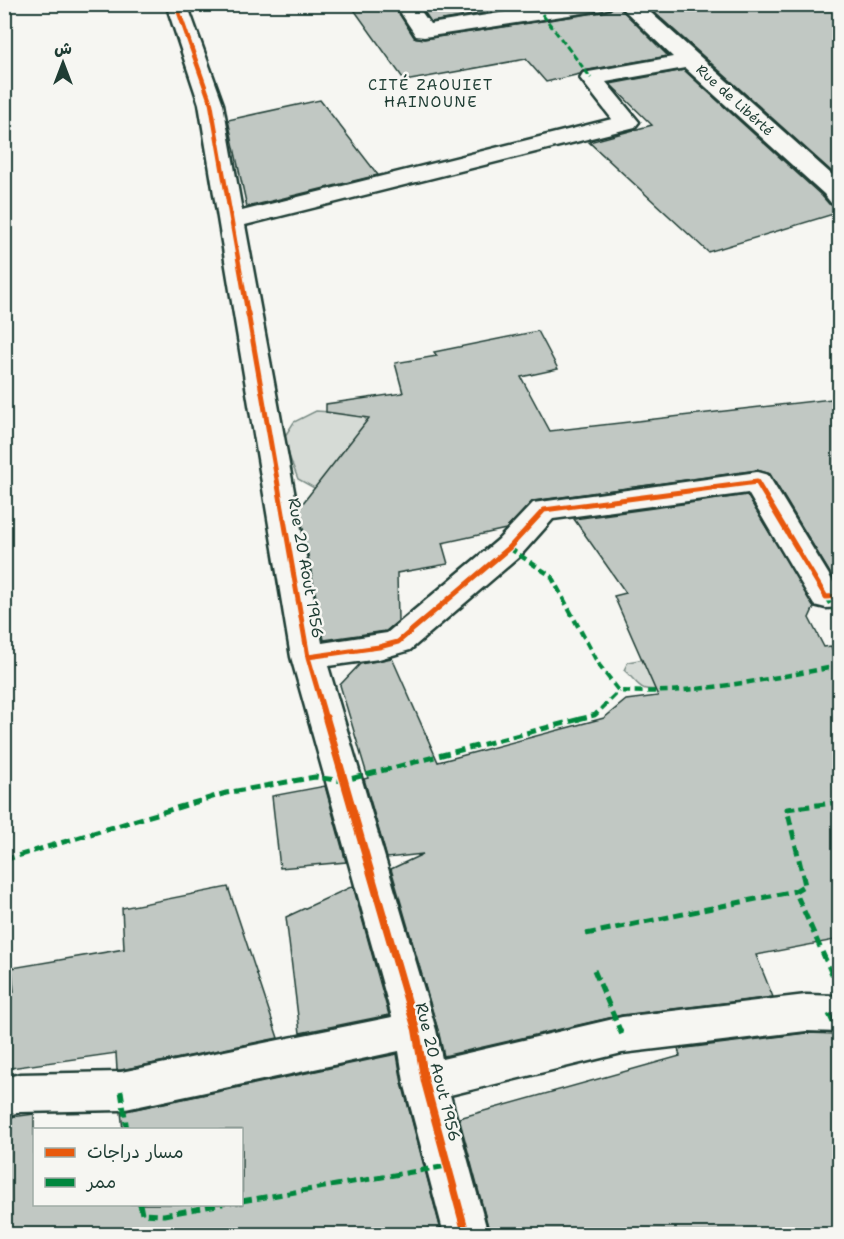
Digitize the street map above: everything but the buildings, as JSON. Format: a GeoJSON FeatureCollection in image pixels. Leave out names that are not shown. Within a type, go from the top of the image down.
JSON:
{"type":"FeatureCollection","features":[{"type":"Feature","properties":{"kind":"street","name":"Rue 20 Aout 1956"},"geometry":{"type":"LineString","coordinates":[[176,4],[211,104],[308,657],[416,1030],[425,1082],[466,1234]]}},
{"type":"Feature","properties":{"kind":"street"},"geometry":{"type":"LineString","coordinates":[[405,4],[424,31],[602,4]]}},
{"type":"Feature","properties":{"kind":"street","name":"Rue de Libérté"},"geometry":{"type":"LineString","coordinates":[[628,4],[837,192]]}},
{"type":"Feature","properties":{"kind":"street"},"geometry":{"type":"LineString","coordinates":[[231,221],[627,122],[591,78],[691,60]]}},
{"type":"Feature","properties":{"kind":"street"},"geometry":{"type":"LineString","coordinates":[[308,657],[379,647],[398,642],[509,548],[544,510],[757,482],[826,597],[840,596]]}},
{"type":"Feature","properties":{"kind":"street"},"geometry":{"type":"LineString","coordinates":[[425,1082],[622,1035],[806,1013],[840,1014]]}},
{"type":"Feature","properties":{"kind":"street"},"geometry":{"type":"LineString","coordinates":[[4,1097],[20,1093],[121,1091],[416,1030]]}},
{"type":"Feature","properties":{"kind":"shaded area"},"geometry":{"type":"Polygon","coordinates":[[[316,411],[360,414],[372,425],[361,440],[349,443],[316,489],[298,479],[288,453],[285,436],[294,422],[316,411]]]}},
{"type":"Feature","properties":{"kind":"shaded area"},"geometry":{"type":"Polygon","coordinates":[[[650,658],[666,688],[645,689],[624,670],[628,662],[650,658]]]}},
{"type":"Feature","properties":{"kind":"marked path"},"geometry":{"type":"LineString","coordinates":[[542,14],[591,78]]}},
{"type":"Feature","properties":{"kind":"marked path"},"geometry":{"type":"LineString","coordinates":[[509,548],[551,576],[599,665],[619,691],[674,692],[702,689],[840,666]]}},
{"type":"Feature","properties":{"kind":"marked path"},"geometry":{"type":"LineString","coordinates":[[826,597],[840,621]]}},
{"type":"Feature","properties":{"kind":"marked path"},"geometry":{"type":"LineString","coordinates":[[4,860],[226,793],[315,777],[342,781],[595,715],[619,691]]}},
{"type":"Feature","properties":{"kind":"marked path"},"geometry":{"type":"LineString","coordinates":[[840,802],[787,809],[805,885],[795,891],[840,992]]}},
{"type":"Feature","properties":{"kind":"marked path"},"geometry":{"type":"LineString","coordinates":[[586,934],[795,891]]}},
{"type":"Feature","properties":{"kind":"marked path"},"geometry":{"type":"LineString","coordinates":[[594,970],[622,1035]]}},
{"type":"Feature","properties":{"kind":"marked path"},"geometry":{"type":"LineString","coordinates":[[829,1014],[840,1037]]}},
{"type":"Feature","properties":{"kind":"marked path"},"geometry":{"type":"LineString","coordinates":[[121,1091],[127,1128]]}},
{"type":"Feature","properties":{"kind":"marked path"},"geometry":{"type":"LineString","coordinates":[[243,1201],[447,1166]]}},
{"type":"Feature","properties":{"kind":"marked path"},"geometry":{"type":"LineString","coordinates":[[140,1206],[142,1214],[164,1215],[212,1206]]}},
{"type":"Feature","properties":{"kind":"cycle path"},"geometry":{"type":"LineString","coordinates":[[176,4],[211,104],[308,657],[416,1030],[425,1082],[466,1234]]}},
{"type":"Feature","properties":{"kind":"cycle path"},"geometry":{"type":"LineString","coordinates":[[308,657],[379,647],[398,642],[509,548],[544,510],[757,482],[826,597],[840,596]]}},
{"type":"Feature","properties":{"kind":"district","name":"CITÉ ZAOUIET HAINOUNE"},"geometry":{"type":"Point","coordinates":[431,94]}}]}
